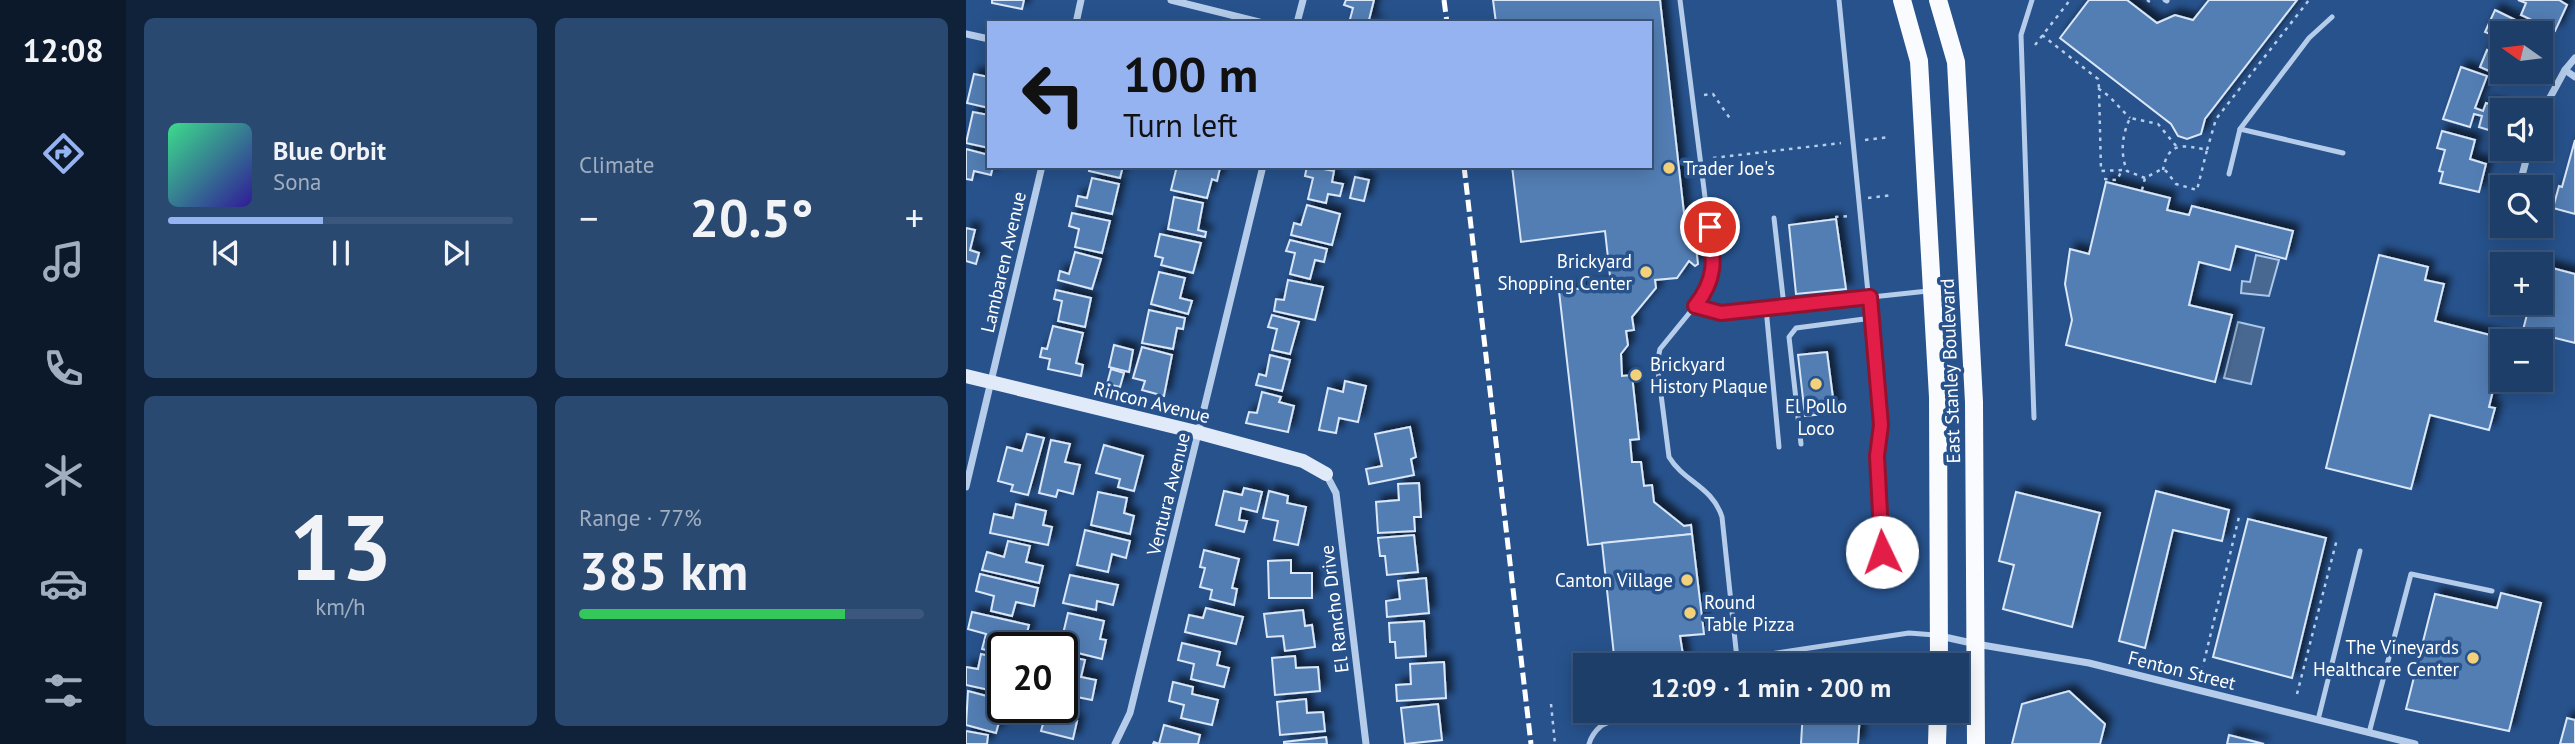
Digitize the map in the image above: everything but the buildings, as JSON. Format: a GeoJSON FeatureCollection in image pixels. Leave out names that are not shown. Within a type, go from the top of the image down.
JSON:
{"type":"FeatureCollection","features":[{"type":"Feature","properties":{"kind":"main road","name":"East Stanley Boulevard"},"geometry":{"type":"LineString","coordinates":[[1902,0],[1920,61],[1938,397],[1939,653]]}},
{"type":"Feature","properties":{"kind":"main road","name":"East Stanley Boulevard"},"geometry":{"type":"LineString","coordinates":[[1938,0],[1956,62],[1962,161],[1974,402],[1976,744]]}},
{"type":"Feature","properties":{"kind":"main road"},"geometry":{"type":"LineString","coordinates":[[1937,744],[1938,723]]}},
{"type":"Feature","properties":{"kind":"street"},"geometry":{"type":"LineString","coordinates":[[1076,21],[1081,0]]}},
{"type":"Feature","properties":{"kind":"street"},"geometry":{"type":"LineString","coordinates":[[1171,0],[1255,21]]}},
{"type":"Feature","properties":{"kind":"street"},"geometry":{"type":"LineString","coordinates":[[1298,21],[1303,0]]}},
{"type":"Feature","properties":{"kind":"street"},"geometry":{"type":"LineString","coordinates":[[966,34],[987,39]]}},
{"type":"Feature","properties":{"kind":"street"},"geometry":{"type":"LineString","coordinates":[[2550,98],[2575,58]]}},
{"type":"Feature","properties":{"kind":"street"},"geometry":{"type":"LineString","coordinates":[[2565,70],[2575,77]]}},
{"type":"Feature","properties":{"kind":"street","name":"Lambaren Avenue"},"geometry":{"type":"LineString","coordinates":[[966,486],[1042,168]]}},
{"type":"Feature","properties":{"kind":"street","name":"Ventura Avenue"},"geometry":{"type":"LineString","coordinates":[[1115,744],[1130,713],[1263,168]]}},
{"type":"Feature","properties":{"kind":"street","name":"Rincon Avenue"},"geometry":{"type":"LineString","coordinates":[[966,376],[1303,461],[1326,474]]}},
{"type":"Feature","properties":{"kind":"street","name":"El Rancho Drive"},"geometry":{"type":"LineString","coordinates":[[1326,474],[1336,493],[1366,744]]}},
{"type":"Feature","properties":{"kind":"street","name":"Fenton Street"},"geometry":{"type":"LineString","coordinates":[[1939,635],[2089,663],[2415,744]]}},
{"type":"Feature","properties":{"kind":"lane"},"geometry":{"type":"LineString","coordinates":[[1680,0],[1714,268],[1704,295],[1660,349],[1657,363],[1669,457],[1674,465],[1710,494],[1718,504],[1722,517],[1736,653]]}},
{"type":"Feature","properties":{"kind":"lane"},"geometry":{"type":"LineString","coordinates":[[1839,0],[1881,425],[1877,456],[1884,578]]}},
{"type":"Feature","properties":{"kind":"lane"},"geometry":{"type":"LineString","coordinates":[[2032,0],[2021,36],[2034,418]]}},
{"type":"Feature","properties":{"kind":"lane"},"geometry":{"type":"LineString","coordinates":[[2229,174],[2240,130],[2308,38],[2332,17]]}},
{"type":"Feature","properties":{"kind":"lane"},"geometry":{"type":"LineString","coordinates":[[2240,130],[2343,153]]}},
{"type":"Feature","properties":{"kind":"lane"},"geometry":{"type":"LineString","coordinates":[[1774,218],[1784,306]]}},
{"type":"Feature","properties":{"kind":"lane"},"geometry":{"type":"LineString","coordinates":[[1695,306],[1721,313],[1931,290]]}},
{"type":"Feature","properties":{"kind":"lane"},"geometry":{"type":"LineString","coordinates":[[1766,308],[1780,447]]}},
{"type":"Feature","properties":{"kind":"lane"},"geometry":{"type":"LineString","coordinates":[[1801,444],[1790,337],[1796,328],[1872,318]]}},
{"type":"Feature","properties":{"kind":"lane"},"geometry":{"type":"LineString","coordinates":[[2318,720],[2360,551]]}},
{"type":"Feature","properties":{"kind":"lane"},"geometry":{"type":"LineString","coordinates":[[2369,733],[2411,574],[2492,591]]}},
{"type":"Feature","properties":{"kind":"lane"},"geometry":{"type":"LineString","coordinates":[[1790,653],[1909,633],[1939,635]]}},
{"type":"Feature","properties":{"kind":"lane"},"geometry":{"type":"LineString","coordinates":[[1589,744],[1592,736],[1610,723]]}},
{"type":"Feature","properties":{"kind":"path"},"geometry":{"type":"LineString","coordinates":[[2035,45],[2070,0]]}},
{"type":"Feature","properties":{"kind":"path"},"geometry":{"type":"LineString","coordinates":[[2162,170],[2166,171],[2176,184],[2197,190],[2216,119],[2309,0]]}},
{"type":"Feature","properties":{"kind":"path"},"geometry":{"type":"LineString","coordinates":[[2042,35],[2098,79],[2101,172],[2124,169],[2145,178],[2162,170]]}},
{"type":"Feature","properties":{"kind":"path"},"geometry":{"type":"LineString","coordinates":[[2099,89],[2113,97],[2119,109],[2130,118],[2158,124],[2177,147]]}},
{"type":"Feature","properties":{"kind":"path"},"geometry":{"type":"LineString","coordinates":[[1693,100],[1713,94],[1731,120]]}},
{"type":"Feature","properties":{"kind":"path"},"geometry":{"type":"LineString","coordinates":[[2104,179],[2117,180],[2124,169],[2123,143],[2130,118]]}},
{"type":"Feature","properties":{"kind":"path"},"geometry":{"type":"LineString","coordinates":[[1884,137],[1890,137]]}},
{"type":"Feature","properties":{"kind":"path"},"geometry":{"type":"LineString","coordinates":[[1715,157],[1840,143]]}},
{"type":"Feature","properties":{"kind":"path"},"geometry":{"type":"LineString","coordinates":[[2162,170],[2172,149],[2182,145],[2207,150]]}},
{"type":"Feature","properties":{"kind":"path"},"geometry":{"type":"LineString","coordinates":[[2142,190],[2145,178]]}},
{"type":"Feature","properties":{"kind":"path"},"geometry":{"type":"LineString","coordinates":[[1886,195],[1894,195]]}},
{"type":"Feature","properties":{"kind":"path"},"geometry":{"type":"LineString","coordinates":[[2202,670],[2239,517]]}},
{"type":"Feature","properties":{"kind":"path"},"geometry":{"type":"LineString","coordinates":[[2297,694],[2337,539]]}},
{"type":"Feature","properties":{"kind":"path"},"geometry":{"type":"LineString","coordinates":[[1551,704],[1555,744]]}},
{"type":"Feature","properties":{"kind":"water"},"geometry":{"type":"Polygon","coordinates":[[[2256,255],[2279,260],[2269,296],[2241,293],[2242,281],[2250,282],[2256,255]]]}},
{"type":"Feature","properties":{"kind":"water"},"geometry":{"type":"Polygon","coordinates":[[[2238,322],[2264,328],[2251,384],[2224,378],[2238,322]]]}},
{"type":"Feature","properties":{"kind":"railway"},"geometry":{"type":"LineString","coordinates":[[1444,0],[1447,21]]}},
{"type":"Feature","properties":{"kind":"railway"},"geometry":{"type":"LineString","coordinates":[[1464,168],[1531,744]]}},
{"type":"Feature","properties":{"kind":"place","name":"Trader Joe's"},"geometry":{"type":"Point","coordinates":[1669,168]}},
{"type":"Feature","properties":{"kind":"place","name":"Brickyard Shopping Center"},"geometry":{"type":"Point","coordinates":[1646,272]}},
{"type":"Feature","properties":{"kind":"place","name":"Brickyard History Plaque"},"geometry":{"type":"Point","coordinates":[1636,375]}},
{"type":"Feature","properties":{"kind":"place","name":"El Pollo Loco"},"geometry":{"type":"Point","coordinates":[1816,384]}},
{"type":"Feature","properties":{"kind":"place","name":"Canton Village"},"geometry":{"type":"Point","coordinates":[1687,580]}},
{"type":"Feature","properties":{"kind":"place","name":"Round Table Pizza"},"geometry":{"type":"Point","coordinates":[1690,613]}},
{"type":"Feature","properties":{"kind":"place","name":"The Vineyards Healthcare Center"},"geometry":{"type":"Point","coordinates":[2473,658]}},
{"type":"Feature","properties":{"kind":"route"},"geometry":{"type":"LineString","coordinates":[[1710,227],[1714,268],[1704,295],[1695,306],[1721,313],[1870,297],[1881,425],[1877,456],[1882,552]]}}]}
